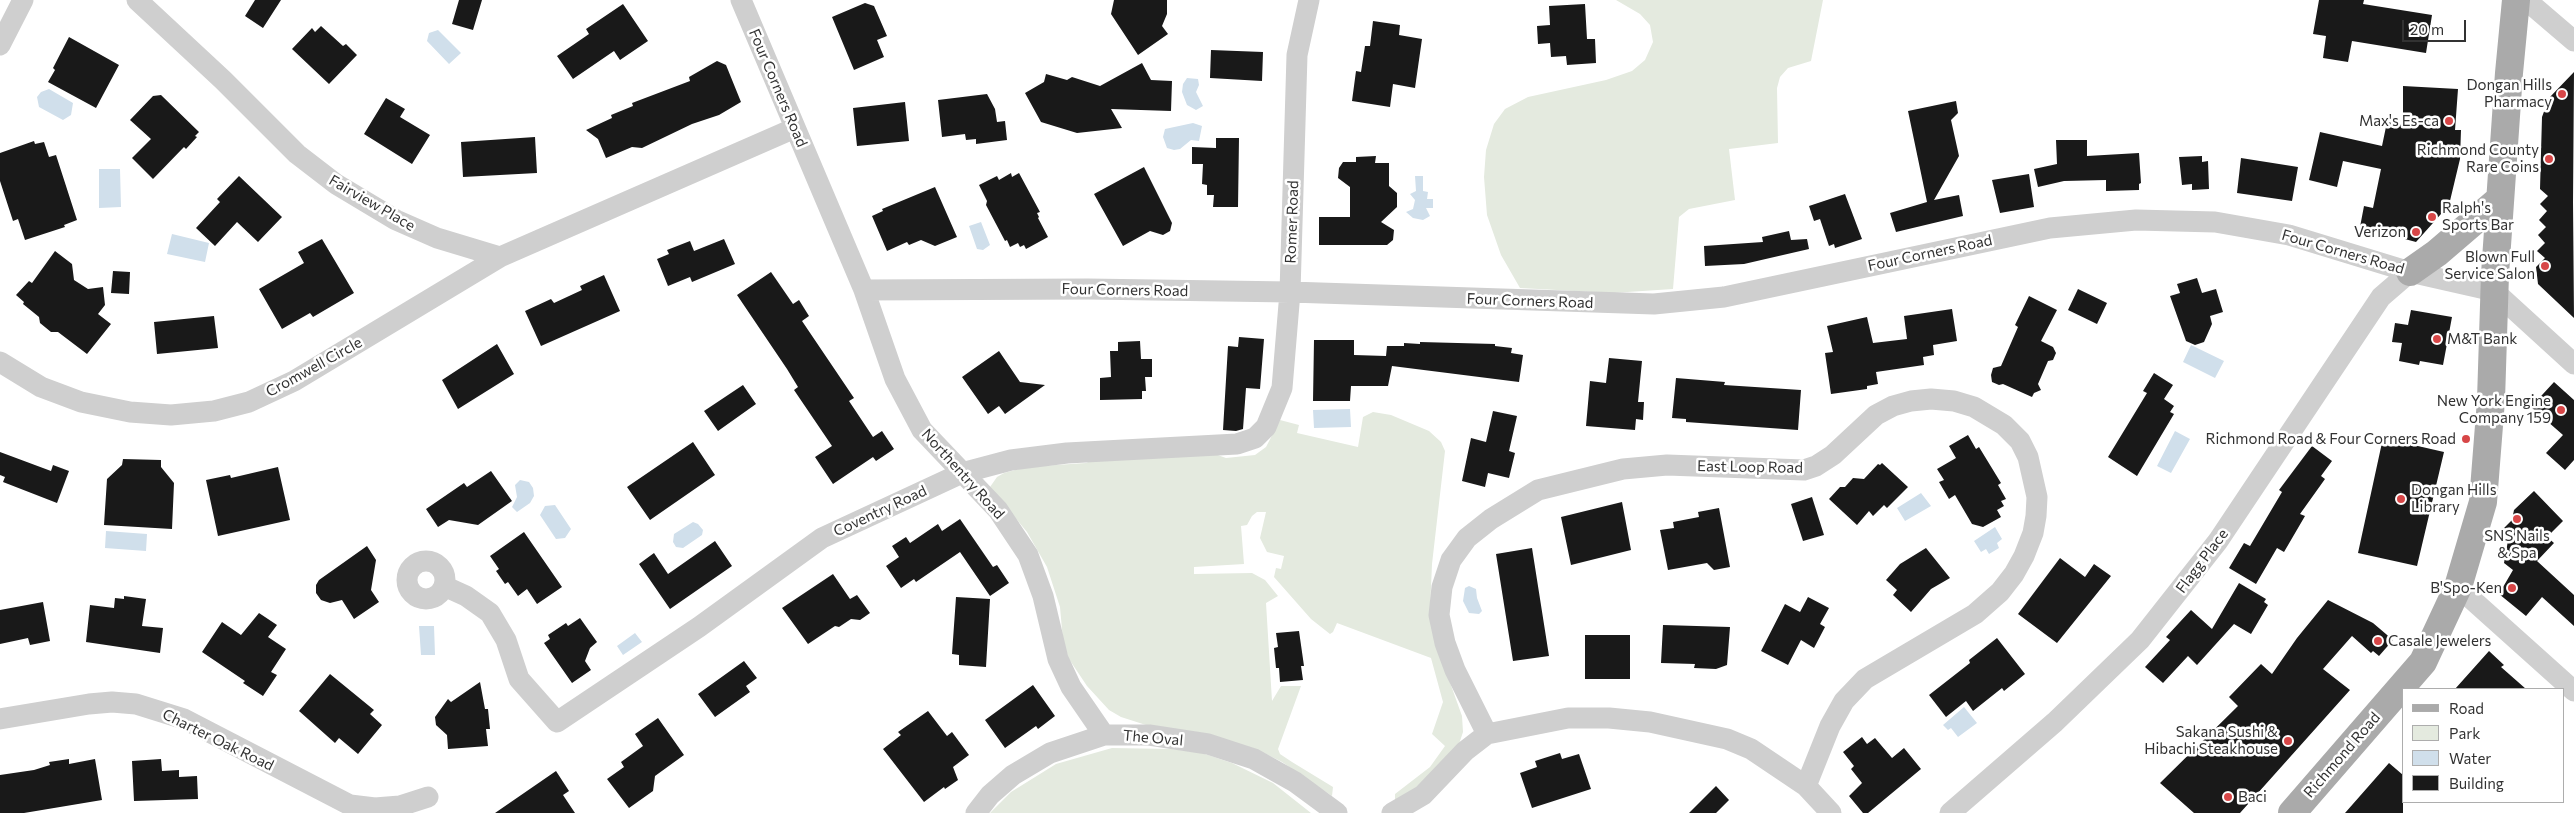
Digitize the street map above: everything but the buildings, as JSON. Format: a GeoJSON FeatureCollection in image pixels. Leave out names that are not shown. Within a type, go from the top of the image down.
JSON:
{"type":"FeatureCollection","features":[{"type":"Feature","properties":{"kind":"main road","name":"Richmond Road"},"geometry":{"type":"LineString","coordinates":[[2292,813],[2423,662],[2458,587],[2483,502],[2491,400],[2494,292],[2500,199],[2516,0]]}},
{"type":"Feature","properties":{"kind":"main road"},"geometry":{"type":"LineString","coordinates":[[2410,272],[2437,253],[2500,199]]}},
{"type":"Feature","properties":{"kind":"street"},"geometry":{"type":"LineString","coordinates":[[0,45],[23,0]]}},
{"type":"Feature","properties":{"kind":"street","name":"Fairview Place"},"geometry":{"type":"LineString","coordinates":[[137,0],[223,80],[297,154],[336,184],[396,220],[437,238],[500,257]]}},
{"type":"Feature","properties":{"kind":"street","name":"Four Corners Road"},"geometry":{"type":"LineString","coordinates":[[741,0],[864,290],[1088,289],[1290,292],[1654,304],[1724,297],[2050,228],[2136,220],[2215,222],[2289,235],[2410,272],[2494,292]]}},
{"type":"Feature","properties":{"kind":"street","name":"Romer Road"},"geometry":{"type":"LineString","coordinates":[[1255,438],[1266,427],[1282,388],[1290,292],[1297,55],[1309,0]]}},
{"type":"Feature","properties":{"kind":"street"},"geometry":{"type":"LineString","coordinates":[[2526,0],[2574,41]]}},
{"type":"Feature","properties":{"kind":"street"},"geometry":{"type":"LineString","coordinates":[[500,257],[796,128]]}},
{"type":"Feature","properties":{"kind":"street","name":"Cromwell Circle"},"geometry":{"type":"LineString","coordinates":[[0,362],[41,387],[81,402],[130,412],[163,414],[214,411],[249,402],[294,382],[500,257]]}},
{"type":"Feature","properties":{"kind":"street","name":"Flagg Place"},"geometry":{"type":"LineString","coordinates":[[1950,813],[2055,722],[2140,640],[2218,541],[2381,297],[2410,272]]}},
{"type":"Feature","properties":{"kind":"street","name":"Northentry Road"},"geometry":{"type":"LineString","coordinates":[[864,290],[895,379],[922,430],[998,510],[1028,555],[1043,596],[1058,659],[1070,687],[1104,735]]}},
{"type":"Feature","properties":{"kind":"street"},"geometry":{"type":"LineString","coordinates":[[2494,292],[2574,364]]}},
{"type":"Feature","properties":{"kind":"street","name":"East Loop Road"},"geometry":{"type":"LineString","coordinates":[[1487,734],[1455,670],[1445,643],[1439,615],[1442,587],[1451,560],[1467,538],[1491,519],[1538,490],[1623,468],[1668,465],[1804,470],[1816,466],[1833,455],[1876,416],[1892,406],[1911,401],[1932,399],[1954,401],[1974,407],[2004,425],[2020,441],[2028,457],[2037,497],[2033,533],[2024,556],[2014,574],[2000,592],[1975,614],[1864,679],[1844,702],[1830,726],[1806,786]]}},
{"type":"Feature","properties":{"kind":"street","name":"Coventry Road"},"geometry":{"type":"LineString","coordinates":[[444,586],[466,596],[490,613],[506,640],[520,679],[557,722],[699,627],[822,538],[962,474],[1011,460],[1067,453],[1237,444],[1255,438]]}},
{"type":"Feature","properties":{"kind":"street"},"geometry":{"type":"LineString","coordinates":[[2458,587],[2574,691]]}},
{"type":"Feature","properties":{"kind":"street","name":"Charter Oak Road"},"geometry":{"type":"LineString","coordinates":[[0,719],[89,704],[112,702],[136,704],[184,719],[350,805],[375,808],[392,807],[428,797]]}},
{"type":"Feature","properties":{"kind":"street"},"geometry":{"type":"LineString","coordinates":[[1392,813],[1423,795],[1465,751],[1487,734],[1568,718],[1609,718],[1650,722],[1689,729],[1727,739],[1758,754],[1806,786],[1831,813]]}},
{"type":"Feature","properties":{"kind":"street","name":"The Oval"},"geometry":{"type":"LineString","coordinates":[[976,813],[990,795],[1013,775],[1050,753],[1104,735],[1149,735],[1208,744],[1254,759],[1295,782],[1337,813]]}},
{"type":"Feature","properties":{"kind":"green space"},"geometry":{"type":"Polygon","coordinates":[[[1616,0],[1823,0],[1811,61],[1788,68],[1780,77],[1777,88],[1778,143],[1729,149],[1735,200],[1689,209],[1679,217],[1673,289],[1612,293],[1520,288],[1501,255],[1487,215],[1484,177],[1486,150],[1494,124],[1505,109],[1528,97],[1606,80],[1632,71],[1645,60],[1653,42],[1650,25],[1640,14],[1616,0]]]}},
{"type":"Feature","properties":{"kind":"green space"},"geometry":{"type":"Polygon","coordinates":[[[1373,412],[1391,415],[1429,431],[1441,442],[1445,451],[1432,564],[1430,611],[1434,638],[1462,716],[1463,732],[1459,744],[1427,783],[1395,805],[1395,794],[1430,767],[1445,746],[1432,734],[1443,702],[1431,658],[1337,623],[1330,634],[1311,619],[1274,577],[1276,568],[1281,569],[1284,556],[1267,552],[1260,538],[1266,512],[1257,512],[1252,516],[1247,525],[1241,526],[1244,564],[1194,567],[1194,574],[1252,573],[1265,580],[1278,596],[1266,603],[1272,701],[1281,686],[1301,686],[1278,749],[1280,754],[1333,787],[1332,796],[1282,762],[1264,753],[1146,725],[1121,717],[1109,710],[1087,686],[1069,659],[1063,641],[1060,607],[1047,567],[1027,532],[990,487],[997,477],[1026,467],[1086,463],[1093,460],[1212,453],[1226,458],[1255,455],[1266,447],[1280,420],[1299,425],[1297,433],[1358,447],[1363,417],[1373,412]]]}},
{"type":"Feature","properties":{"kind":"green space"},"geometry":{"type":"Polygon","coordinates":[[[1112,748],[1172,749],[1202,753],[1232,763],[1273,783],[1311,813],[990,813],[1011,792],[1056,764],[1112,748]]]}},
{"type":"Feature","properties":{"kind":"water"},"geometry":{"type":"Polygon","coordinates":[[[438,30],[461,53],[449,64],[427,41],[429,33],[438,30]]]}},
{"type":"Feature","properties":{"kind":"water"},"geometry":{"type":"Polygon","coordinates":[[[1187,78],[1198,79],[1199,85],[1196,92],[1203,106],[1196,110],[1187,105],[1182,92],[1183,84],[1187,78]]]}},
{"type":"Feature","properties":{"kind":"water"},"geometry":{"type":"Polygon","coordinates":[[[49,89],[73,103],[71,115],[63,120],[39,107],[37,97],[41,92],[49,89]]]}},
{"type":"Feature","properties":{"kind":"water"},"geometry":{"type":"Polygon","coordinates":[[[1193,123],[1202,126],[1199,141],[1191,140],[1180,149],[1167,148],[1163,137],[1165,129],[1193,123]]]}},
{"type":"Feature","properties":{"kind":"water"},"geometry":{"type":"Polygon","coordinates":[[[99,169],[120,169],[121,207],[99,208],[99,169]]]}},
{"type":"Feature","properties":{"kind":"water"},"geometry":{"type":"Polygon","coordinates":[[[1415,176],[1423,176],[1423,191],[1428,192],[1427,199],[1433,199],[1433,208],[1426,208],[1430,216],[1423,220],[1413,218],[1406,212],[1413,209],[1415,200],[1410,194],[1416,191],[1415,176]]]}},
{"type":"Feature","properties":{"kind":"water"},"geometry":{"type":"Polygon","coordinates":[[[981,222],[990,245],[983,250],[977,249],[969,226],[981,222]]]}},
{"type":"Feature","properties":{"kind":"water"},"geometry":{"type":"Polygon","coordinates":[[[172,234],[209,243],[205,262],[167,254],[172,234]]]}},
{"type":"Feature","properties":{"kind":"water"},"geometry":{"type":"Polygon","coordinates":[[[2191,345],[2224,361],[2215,378],[2183,362],[2191,345]]]}},
{"type":"Feature","properties":{"kind":"water"},"geometry":{"type":"Polygon","coordinates":[[[1350,409],[1351,427],[1314,428],[1313,410],[1350,409]]]}},
{"type":"Feature","properties":{"kind":"water"},"geometry":{"type":"Polygon","coordinates":[[[2175,431],[2190,439],[2171,473],[2157,466],[2175,431]]]}},
{"type":"Feature","properties":{"kind":"water"},"geometry":{"type":"Polygon","coordinates":[[[520,480],[529,482],[533,488],[534,496],[530,503],[517,512],[512,507],[517,497],[515,485],[520,480]]]}},
{"type":"Feature","properties":{"kind":"water"},"geometry":{"type":"Polygon","coordinates":[[[1921,493],[1931,506],[1905,521],[1897,508],[1921,493]]]}},
{"type":"Feature","properties":{"kind":"water"},"geometry":{"type":"Polygon","coordinates":[[[555,505],[571,529],[565,538],[556,539],[540,515],[545,506],[555,505]]]}},
{"type":"Feature","properties":{"kind":"water"},"geometry":{"type":"Polygon","coordinates":[[[693,522],[698,524],[703,530],[702,535],[683,548],[676,547],[673,542],[674,534],[693,522]]]}},
{"type":"Feature","properties":{"kind":"water"},"geometry":{"type":"Polygon","coordinates":[[[1995,527],[2002,539],[1997,543],[1999,548],[1989,554],[1986,549],[1981,552],[1974,541],[1995,527]]]}},
{"type":"Feature","properties":{"kind":"water"},"geometry":{"type":"Polygon","coordinates":[[[106,531],[147,534],[146,551],[105,548],[106,531]]]}},
{"type":"Feature","properties":{"kind":"water"},"geometry":{"type":"Polygon","coordinates":[[[1469,586],[1476,589],[1482,611],[1479,614],[1469,613],[1463,601],[1465,588],[1469,586]]]}},
{"type":"Feature","properties":{"kind":"water"},"geometry":{"type":"Polygon","coordinates":[[[419,626],[434,626],[435,655],[421,655],[419,626]]]}},
{"type":"Feature","properties":{"kind":"water"},"geometry":{"type":"Polygon","coordinates":[[[635,633],[642,642],[623,655],[617,646],[635,633]]]}},
{"type":"Feature","properties":{"kind":"water"},"geometry":{"type":"Polygon","coordinates":[[[1964,707],[1977,723],[1958,737],[1951,728],[1948,730],[1943,725],[1964,707]]]}},
{"type":"Feature","properties":{"kind":"place","name":"Dongan Hills Pharmacy"},"geometry":{"type":"Point","coordinates":[2562,94]}},
{"type":"Feature","properties":{"kind":"place","name":"Max's Es-ca"},"geometry":{"type":"Point","coordinates":[2449,121]}},
{"type":"Feature","properties":{"kind":"place","name":"Richmond County Rare Coins"},"geometry":{"type":"Point","coordinates":[2549,159]}},
{"type":"Feature","properties":{"kind":"place","name":"Ralph's Sports Bar"},"geometry":{"type":"Point","coordinates":[2432,217]}},
{"type":"Feature","properties":{"kind":"place","name":"Verizon"},"geometry":{"type":"Point","coordinates":[2416,232]}},
{"type":"Feature","properties":{"kind":"place","name":"Blown Full Service Salon"},"geometry":{"type":"Point","coordinates":[2545,266]}},
{"type":"Feature","properties":{"kind":"place","name":"M&T Bank"},"geometry":{"type":"Point","coordinates":[2437,339]}},
{"type":"Feature","properties":{"kind":"place","name":"New York Engine Company 159"},"geometry":{"type":"Point","coordinates":[2561,410]}},
{"type":"Feature","properties":{"kind":"place","name":"Richmond Road & Four Corners Road"},"geometry":{"type":"Point","coordinates":[2466,439]}},
{"type":"Feature","properties":{"kind":"place","name":"Dongan Hills Library"},"geometry":{"type":"Point","coordinates":[2401,499]}},
{"type":"Feature","properties":{"kind":"place","name":"SNS Nails & Spa"},"geometry":{"type":"Point","coordinates":[2517,519]}},
{"type":"Feature","properties":{"kind":"place","name":"B'Spo-Ken"},"geometry":{"type":"Point","coordinates":[2512,588]}},
{"type":"Feature","properties":{"kind":"place","name":"Casale Jewelers"},"geometry":{"type":"Point","coordinates":[2378,641]}},
{"type":"Feature","properties":{"kind":"place","name":"Sakana Sushi & Hibachi Steakhouse"},"geometry":{"type":"Point","coordinates":[2288,741]}},
{"type":"Feature","properties":{"kind":"place","name":"Baci"},"geometry":{"type":"Point","coordinates":[2228,797]}}]}
